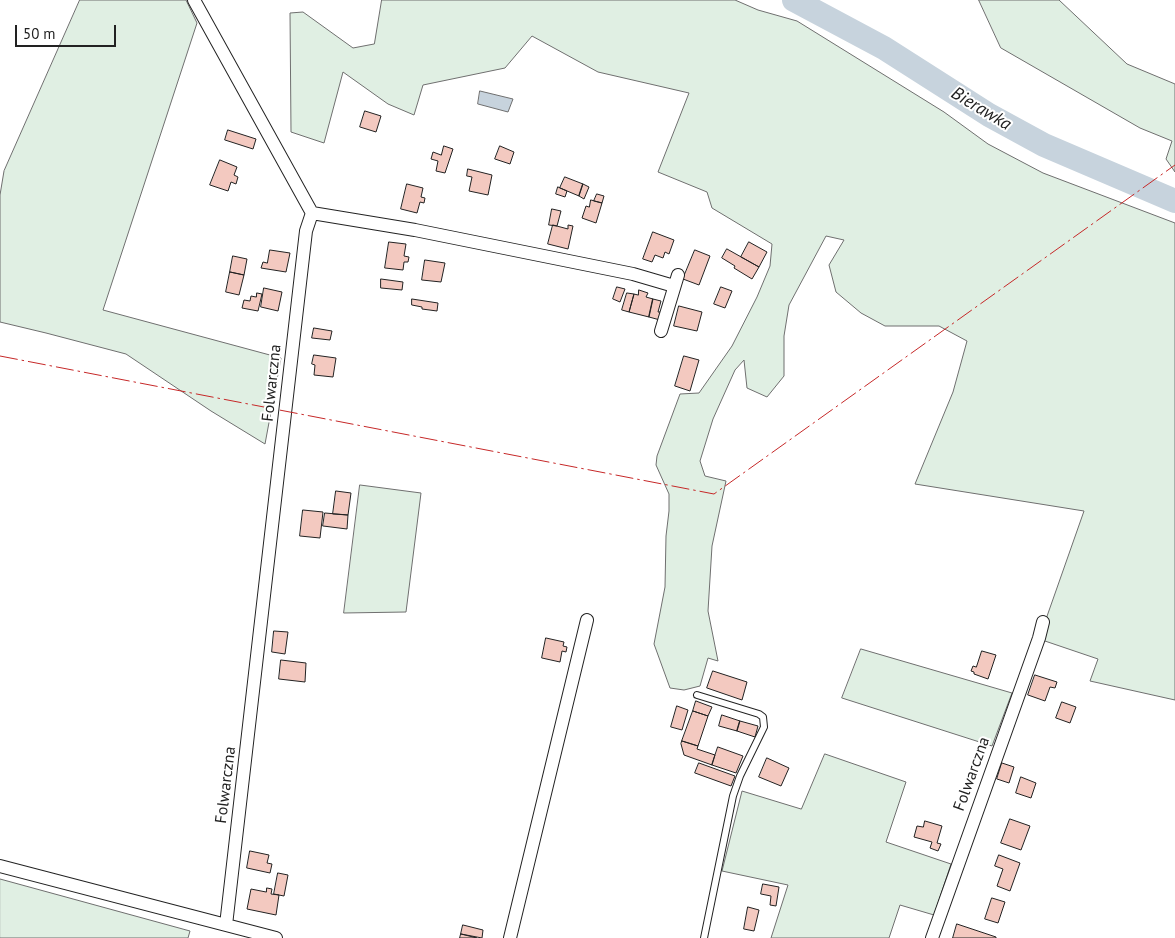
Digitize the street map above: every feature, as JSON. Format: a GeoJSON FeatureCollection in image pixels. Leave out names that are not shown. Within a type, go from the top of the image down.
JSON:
{"type":"FeatureCollection","features":[{"type":"Feature","properties":{"kind":"street"},"geometry":{"type":"LineString","coordinates":[[194,0],[312,213],[415,230],[676,281],[661,331]]}},
{"type":"Feature","properties":{"kind":"street","name":"Folwarczna"},"geometry":{"type":"LineString","coordinates":[[226,925],[306,231],[312,213]]}},
{"type":"Feature","properties":{"kind":"street"},"geometry":{"type":"LineString","coordinates":[[510,938],[587,620]]}},
{"type":"Feature","properties":{"kind":"street","name":"Folwarczna"},"geometry":{"type":"LineString","coordinates":[[932,938],[1039,638],[1043,622]]}},
{"type":"Feature","properties":{"kind":"street"},"geometry":{"type":"LineString","coordinates":[[0,866],[276,938]]}},
{"type":"Feature","properties":{"kind":"lane"},"geometry":{"type":"LineString","coordinates":[[697,695],[759,714],[763,717],[764,722],[760,736],[740,776],[733,796],[704,938]]}},
{"type":"Feature","properties":{"kind":"green space"},"geometry":{"type":"Polygon","coordinates":[[[80,0],[186,0],[197,23],[103,310],[281,358],[265,444],[211,411],[126,354],[0,322],[0,195],[4,171],[80,0]]]}},
{"type":"Feature","properties":{"kind":"green space"},"geometry":{"type":"Polygon","coordinates":[[[382,0],[735,0],[758,10],[797,21],[944,112],[988,144],[1043,173],[1175,223],[1175,700],[1090,681],[1098,659],[1039,639],[1084,511],[915,484],[953,392],[967,341],[939,326],[885,326],[861,313],[836,292],[829,265],[844,240],[826,236],[789,305],[784,336],[784,376],[767,397],[747,388],[744,360],[735,370],[713,419],[700,461],[705,476],[726,481],[712,546],[708,611],[718,661],[708,658],[700,686],[684,690],[670,688],[654,644],[665,587],[666,536],[669,511],[669,494],[656,465],[657,456],[680,394],[699,393],[732,346],[757,297],[770,266],[772,244],[712,208],[707,192],[658,172],[689,93],[598,72],[532,36],[505,68],[423,85],[414,115],[388,104],[343,72],[324,143],[291,132],[290,13],[303,12],[353,48],[374,44],[382,0]]]}},
{"type":"Feature","properties":{"kind":"green space"},"geometry":{"type":"Polygon","coordinates":[[[979,0],[1059,0],[1127,64],[1175,84],[1175,172],[1166,159],[1172,141],[1140,128],[1001,48],[979,0]]]}},
{"type":"Feature","properties":{"kind":"green space"},"geometry":{"type":"Polygon","coordinates":[[[360,485],[421,493],[406,612],[344,613],[360,485]]]}},
{"type":"Feature","properties":{"kind":"green space"},"geometry":{"type":"Polygon","coordinates":[[[861,649],[1012,693],[992,746],[842,698],[861,649]]]}},
{"type":"Feature","properties":{"kind":"green space"},"geometry":{"type":"Polygon","coordinates":[[[825,754],[906,782],[886,842],[951,864],[934,915],[900,905],[889,938],[771,938],[788,885],[722,871],[742,791],[801,809],[825,754]]]}},
{"type":"Feature","properties":{"kind":"green space"},"geometry":{"type":"Polygon","coordinates":[[[0,879],[190,931],[188,938],[0,938],[0,879]]]}},
{"type":"Feature","properties":{"kind":"shaded area"},"geometry":{"type":"Polygon","coordinates":[[[480,91],[513,99],[508,112],[478,104],[480,91]]]}},
{"type":"Feature","properties":{"kind":"building"},"geometry":{"type":"Polygon","coordinates":[[[365,111],[381,116],[376,132],[360,127],[365,111]]]}},
{"type":"Feature","properties":{"kind":"building"},"geometry":{"type":"Polygon","coordinates":[[[228,130],[256,139],[253,149],[225,140],[228,130]]]}},
{"type":"Feature","properties":{"kind":"building"},"geometry":{"type":"Polygon","coordinates":[[[444,146],[453,149],[445,173],[436,171],[438,161],[431,159],[433,152],[441,155],[444,146]]]}},
{"type":"Feature","properties":{"kind":"building"},"geometry":{"type":"Polygon","coordinates":[[[500,146],[514,152],[510,164],[495,159],[500,146]]]}},
{"type":"Feature","properties":{"kind":"building"},"geometry":{"type":"Polygon","coordinates":[[[220,160],[237,167],[234,175],[238,177],[236,184],[231,182],[228,191],[210,185],[220,160]]]}},
{"type":"Feature","properties":{"kind":"building"},"geometry":{"type":"Polygon","coordinates":[[[468,169],[492,175],[488,195],[469,191],[472,177],[467,176],[468,169]]]}},
{"type":"Feature","properties":{"kind":"building"},"geometry":{"type":"Polygon","coordinates":[[[565,177],[583,184],[579,196],[560,188],[565,177]]]}},
{"type":"Feature","properties":{"kind":"building"},"geometry":{"type":"Polygon","coordinates":[[[407,184],[423,188],[421,197],[425,198],[424,203],[420,202],[417,213],[401,209],[407,184]]]}},
{"type":"Feature","properties":{"kind":"building"},"geometry":{"type":"Polygon","coordinates":[[[583,184],[589,187],[584,199],[579,196],[583,184]]]}},
{"type":"Feature","properties":{"kind":"building"},"geometry":{"type":"Polygon","coordinates":[[[558,187],[567,191],[565,197],[556,194],[558,187]]]}},
{"type":"Feature","properties":{"kind":"building"},"geometry":{"type":"Polygon","coordinates":[[[597,194],[604,196],[602,203],[594,201],[597,194]]]}},
{"type":"Feature","properties":{"kind":"building"},"geometry":{"type":"Polygon","coordinates":[[[591,200],[602,203],[596,223],[582,218],[586,206],[589,207],[591,200]]]}},
{"type":"Feature","properties":{"kind":"building"},"geometry":{"type":"Polygon","coordinates":[[[552,209],[561,211],[557,226],[549,225],[552,209]]]}},
{"type":"Feature","properties":{"kind":"building"},"geometry":{"type":"Polygon","coordinates":[[[553,225],[568,229],[568,225],[573,226],[568,249],[548,244],[553,225]]]}},
{"type":"Feature","properties":{"kind":"building"},"geometry":{"type":"Polygon","coordinates":[[[653,232],[674,240],[669,254],[665,252],[663,258],[655,255],[652,262],[643,259],[653,232]]]}},
{"type":"Feature","properties":{"kind":"building"},"geometry":{"type":"Polygon","coordinates":[[[389,242],[406,244],[404,256],[409,257],[408,262],[404,262],[403,270],[385,268],[389,242]]]}},
{"type":"Feature","properties":{"kind":"building"},"geometry":{"type":"Polygon","coordinates":[[[749,242],[767,252],[759,267],[741,257],[749,242]]]}},
{"type":"Feature","properties":{"kind":"building"},"geometry":{"type":"Polygon","coordinates":[[[727,249],[759,267],[752,279],[722,258],[727,249]]]}},
{"type":"Feature","properties":{"kind":"building"},"geometry":{"type":"Polygon","coordinates":[[[270,250],[290,253],[286,272],[261,268],[263,262],[267,263],[270,250]]]}},
{"type":"Feature","properties":{"kind":"building"},"geometry":{"type":"Polygon","coordinates":[[[695,250],[710,256],[699,285],[683,279],[695,250]]]}},
{"type":"Feature","properties":{"kind":"building"},"geometry":{"type":"Polygon","coordinates":[[[233,256],[247,259],[244,275],[230,272],[233,256]]]}},
{"type":"Feature","properties":{"kind":"building"},"geometry":{"type":"Polygon","coordinates":[[[425,260],[445,263],[441,282],[422,280],[425,260]]]}},
{"type":"Feature","properties":{"kind":"building"},"geometry":{"type":"Polygon","coordinates":[[[230,272],[244,275],[239,295],[226,292],[230,272]]]}},
{"type":"Feature","properties":{"kind":"building"},"geometry":{"type":"Polygon","coordinates":[[[381,279],[403,282],[402,290],[381,288],[381,279]]]}},
{"type":"Feature","properties":{"kind":"building"},"geometry":{"type":"Polygon","coordinates":[[[617,287],[625,289],[620,302],[613,299],[617,287]]]}},
{"type":"Feature","properties":{"kind":"building"},"geometry":{"type":"Polygon","coordinates":[[[721,287],[732,291],[725,308],[714,304],[721,287]]]}},
{"type":"Feature","properties":{"kind":"building"},"geometry":{"type":"Polygon","coordinates":[[[264,288],[282,292],[278,311],[261,307],[264,288]]]}},
{"type":"Feature","properties":{"kind":"building"},"geometry":{"type":"Polygon","coordinates":[[[639,290],[648,293],[646,297],[653,299],[649,317],[629,312],[634,294],[638,295],[639,290]]]}},
{"type":"Feature","properties":{"kind":"building"},"geometry":{"type":"Polygon","coordinates":[[[257,293],[262,294],[258,311],[242,308],[244,300],[250,301],[251,296],[256,297],[257,293]]]}},
{"type":"Feature","properties":{"kind":"building"},"geometry":{"type":"Polygon","coordinates":[[[627,293],[634,294],[629,312],[622,310],[627,293]]]}},
{"type":"Feature","properties":{"kind":"building"},"geometry":{"type":"Polygon","coordinates":[[[412,299],[438,303],[437,311],[422,309],[422,307],[412,305],[412,299]]]}},
{"type":"Feature","properties":{"kind":"building"},"geometry":{"type":"Polygon","coordinates":[[[653,299],[661,301],[658,312],[661,312],[660,320],[649,317],[653,299]]]}},
{"type":"Feature","properties":{"kind":"building"},"geometry":{"type":"Polygon","coordinates":[[[679,306],[702,312],[697,331],[674,326],[679,306]]]}},
{"type":"Feature","properties":{"kind":"building"},"geometry":{"type":"Polygon","coordinates":[[[314,328],[332,331],[330,340],[312,338],[314,328]]]}},
{"type":"Feature","properties":{"kind":"building"},"geometry":{"type":"Polygon","coordinates":[[[314,355],[336,358],[333,377],[314,375],[315,365],[312,364],[314,355]]]}},
{"type":"Feature","properties":{"kind":"building"},"geometry":{"type":"Polygon","coordinates":[[[684,356],[699,360],[690,391],[675,386],[684,356]]]}},
{"type":"Feature","properties":{"kind":"building"},"geometry":{"type":"Polygon","coordinates":[[[336,491],[351,493],[348,515],[333,514],[336,491]]]}},
{"type":"Feature","properties":{"kind":"building"},"geometry":{"type":"Polygon","coordinates":[[[303,510],[323,512],[320,538],[300,536],[303,510]]]}},
{"type":"Feature","properties":{"kind":"building"},"geometry":{"type":"Polygon","coordinates":[[[325,513],[348,515],[347,529],[323,526],[325,513]]]}},
{"type":"Feature","properties":{"kind":"building"},"geometry":{"type":"Polygon","coordinates":[[[274,631],[288,632],[285,654],[272,652],[274,631]]]}},
{"type":"Feature","properties":{"kind":"building"},"geometry":{"type":"Polygon","coordinates":[[[546,638],[564,642],[563,646],[567,647],[566,652],[562,651],[560,662],[542,658],[546,638]]]}},
{"type":"Feature","properties":{"kind":"building"},"geometry":{"type":"Polygon","coordinates":[[[982,651],[996,655],[988,679],[971,671],[973,666],[976,667],[982,651]]]}},
{"type":"Feature","properties":{"kind":"building"},"geometry":{"type":"Polygon","coordinates":[[[281,660],[306,663],[305,682],[279,679],[281,660]]]}},
{"type":"Feature","properties":{"kind":"building"},"geometry":{"type":"Polygon","coordinates":[[[713,671],[747,682],[742,700],[707,688],[713,671]]]}},
{"type":"Feature","properties":{"kind":"building"},"geometry":{"type":"Polygon","coordinates":[[[1035,675],[1057,682],[1055,688],[1050,687],[1045,701],[1028,695],[1035,675]]]}},
{"type":"Feature","properties":{"kind":"building"},"geometry":{"type":"Polygon","coordinates":[[[696,701],[712,707],[708,716],[693,711],[696,701]]]}},
{"type":"Feature","properties":{"kind":"building"},"geometry":{"type":"Polygon","coordinates":[[[1062,702],[1076,707],[1070,723],[1056,718],[1062,702]]]}},
{"type":"Feature","properties":{"kind":"building"},"geometry":{"type":"Polygon","coordinates":[[[677,706],[688,710],[682,730],[671,727],[677,706]]]}},
{"type":"Feature","properties":{"kind":"building"},"geometry":{"type":"Polygon","coordinates":[[[693,711],[708,716],[698,746],[682,741],[693,711]]]}},
{"type":"Feature","properties":{"kind":"building"},"geometry":{"type":"Polygon","coordinates":[[[722,715],[740,721],[737,731],[719,726],[722,715]]]}},
{"type":"Feature","properties":{"kind":"building"},"geometry":{"type":"Polygon","coordinates":[[[740,721],[758,726],[755,737],[737,731],[740,721]]]}},
{"type":"Feature","properties":{"kind":"building"},"geometry":{"type":"Polygon","coordinates":[[[682,741],[698,746],[697,749],[715,755],[712,765],[684,755],[682,741]]]}},
{"type":"Feature","properties":{"kind":"building"},"geometry":{"type":"Polygon","coordinates":[[[718,747],[743,756],[736,773],[712,765],[718,747]]]}},
{"type":"Feature","properties":{"kind":"building"},"geometry":{"type":"Polygon","coordinates":[[[767,758],[789,768],[781,786],[759,777],[767,758]]]}},
{"type":"Feature","properties":{"kind":"building"},"geometry":{"type":"Polygon","coordinates":[[[699,763],[735,776],[731,786],[695,773],[699,763]]]}},
{"type":"Feature","properties":{"kind":"building"},"geometry":{"type":"Polygon","coordinates":[[[1002,763],[1014,767],[1009,783],[997,779],[1002,763]]]}},
{"type":"Feature","properties":{"kind":"building"},"geometry":{"type":"Polygon","coordinates":[[[1021,777],[1036,783],[1031,798],[1016,793],[1021,777]]]}},
{"type":"Feature","properties":{"kind":"building"},"geometry":{"type":"Polygon","coordinates":[[[1010,819],[1030,826],[1021,850],[1001,843],[1010,819]]]}},
{"type":"Feature","properties":{"kind":"building"},"geometry":{"type":"Polygon","coordinates":[[[925,821],[942,826],[937,843],[941,844],[938,851],[930,848],[932,842],[914,837],[917,826],[923,827],[925,821]]]}},
{"type":"Feature","properties":{"kind":"building"},"geometry":{"type":"Polygon","coordinates":[[[250,851],[269,855],[267,863],[272,864],[270,873],[247,868],[250,851]]]}},
{"type":"Feature","properties":{"kind":"building"},"geometry":{"type":"Polygon","coordinates":[[[999,855],[1020,863],[1010,891],[997,886],[1003,869],[995,866],[999,855]]]}},
{"type":"Feature","properties":{"kind":"building"},"geometry":{"type":"Polygon","coordinates":[[[278,873],[288,875],[284,896],[274,894],[278,873]]]}},
{"type":"Feature","properties":{"kind":"building"},"geometry":{"type":"Polygon","coordinates":[[[763,884],[779,887],[776,906],[770,905],[771,896],[761,894],[763,884]]]}},
{"type":"Feature","properties":{"kind":"building"},"geometry":{"type":"Polygon","coordinates":[[[267,888],[272,889],[271,894],[279,895],[276,915],[247,909],[251,889],[266,892],[267,888]]]}},
{"type":"Feature","properties":{"kind":"building"},"geometry":{"type":"Polygon","coordinates":[[[992,898],[1005,902],[998,923],[985,919],[992,898]]]}},
{"type":"Feature","properties":{"kind":"building"},"geometry":{"type":"Polygon","coordinates":[[[748,907],[759,910],[754,931],[744,929],[748,907]]]}},
{"type":"Feature","properties":{"kind":"building"},"geometry":{"type":"Polygon","coordinates":[[[957,924],[996,937],[996,938],[953,938],[957,924]]]}},
{"type":"Feature","properties":{"kind":"building"},"geometry":{"type":"Polygon","coordinates":[[[463,925],[483,930],[482,938],[461,934],[463,925]]]}},
{"type":"Feature","properties":{"kind":"building"},"geometry":{"type":"Polygon","coordinates":[[[461,934],[477,938],[460,938],[461,934]]]}},
{"type":"Feature","properties":{"kind":"waterway","name":"Bierawka"},"geometry":{"type":"LineString","coordinates":[[794,0],[884,48],[989,115],[1044,145],[1175,201]]}},
{"type":"Feature","properties":{"kind":"power"},"geometry":{"type":"LineString","coordinates":[[0,356],[714,494],[1175,165]]}}]}
